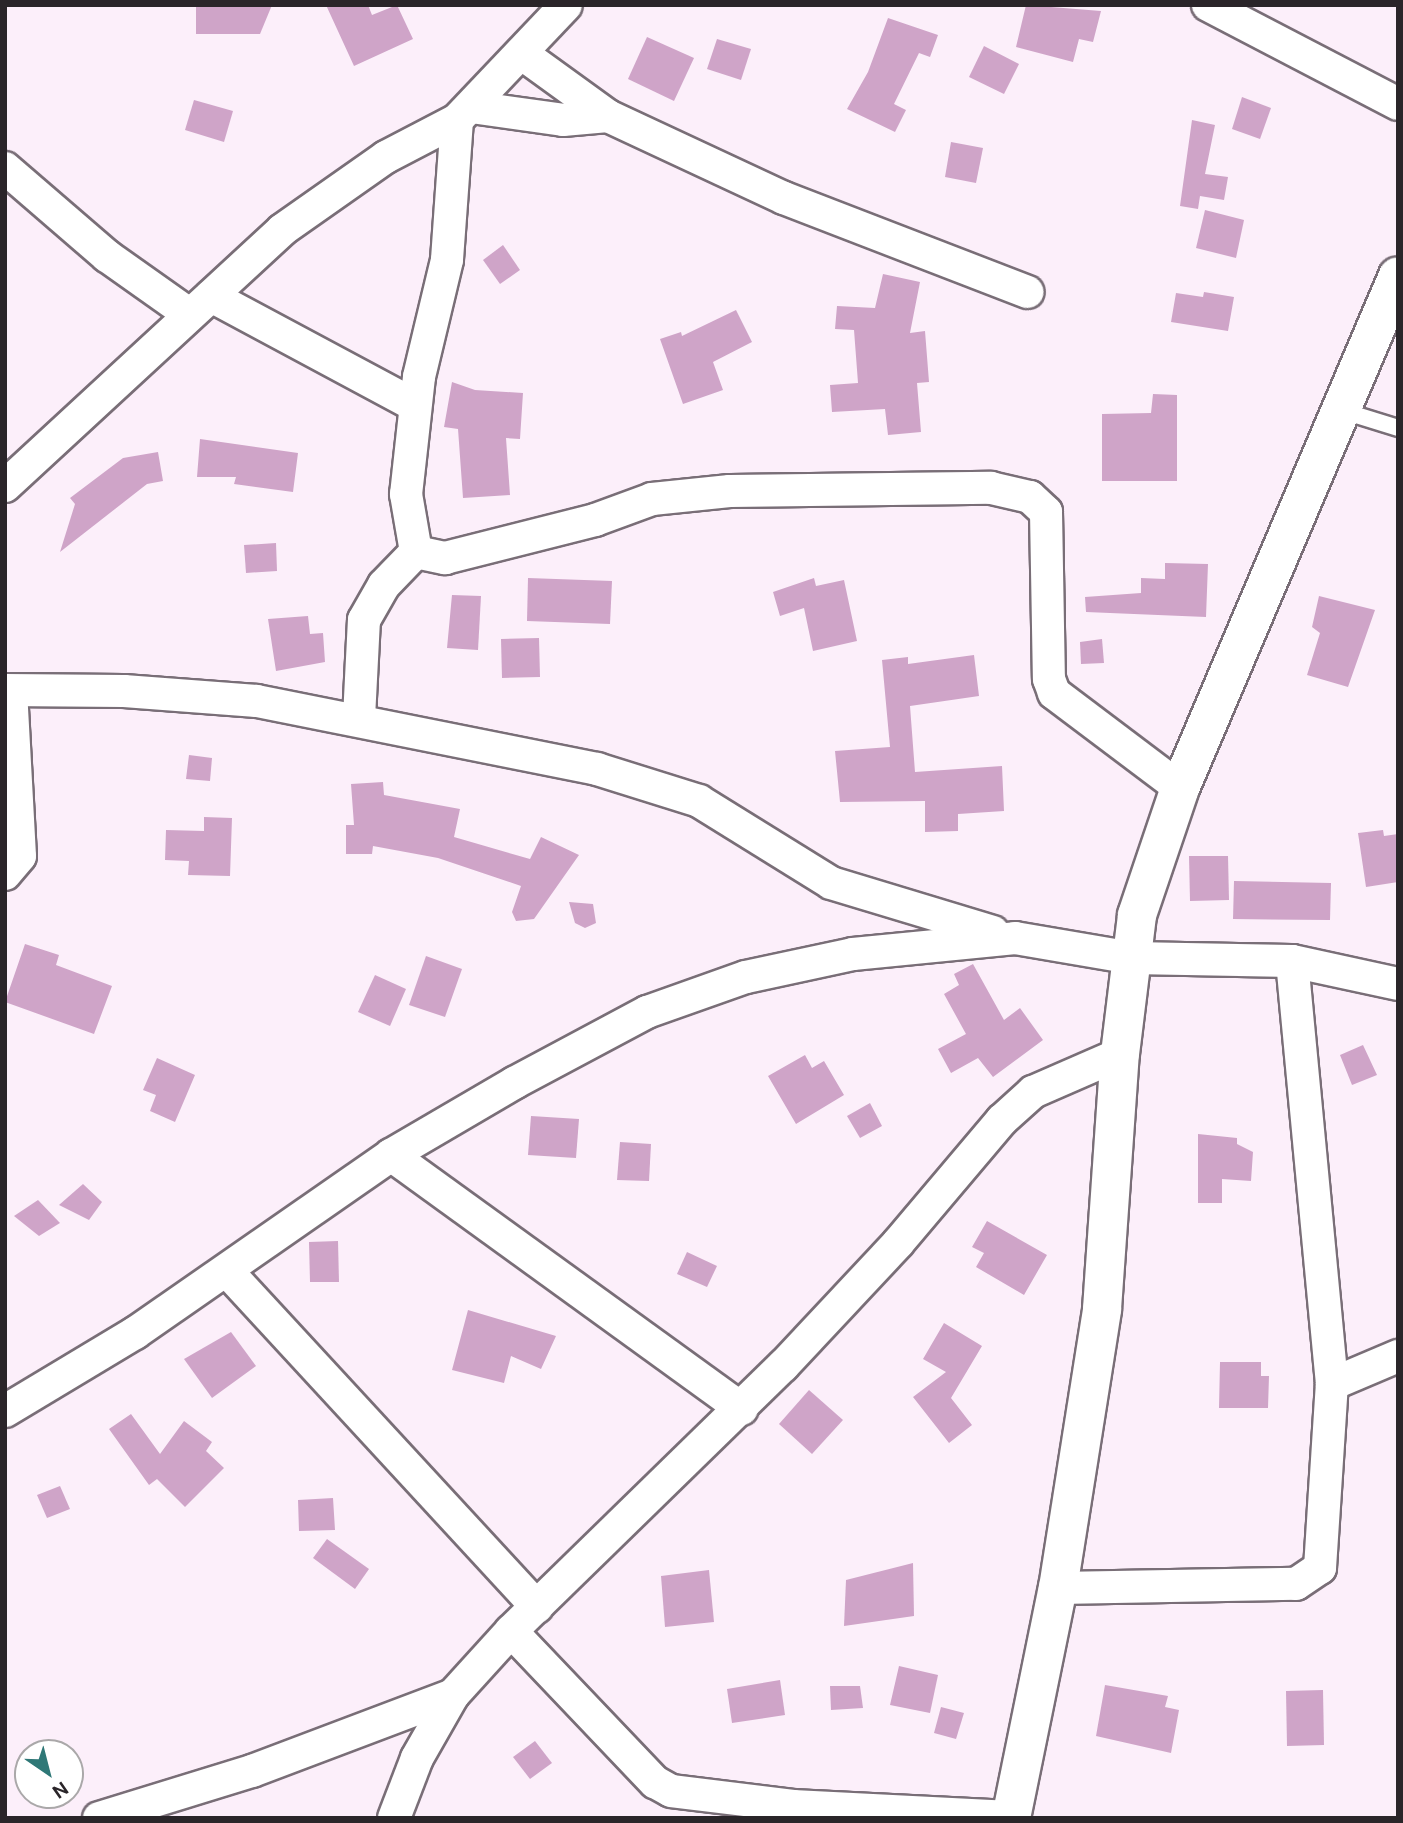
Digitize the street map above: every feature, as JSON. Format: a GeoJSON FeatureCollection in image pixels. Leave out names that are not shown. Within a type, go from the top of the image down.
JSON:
{"type":"FeatureCollection","features":[{"type":"Feature","properties":{"kind":"street"},"geometry":{"type":"LineString","coordinates":[[5,486],[200,305],[335,189],[464,113],[566,5]]}},
{"type":"Feature","properties":{"kind":"street"},"geometry":{"type":"LineString","coordinates":[[1208,5],[1398,104]]}},
{"type":"Feature","properties":{"kind":"street"},"geometry":{"type":"LineString","coordinates":[[521,53],[608,116],[784,198],[1027,292]]}},
{"type":"Feature","properties":{"kind":"street"},"geometry":{"type":"LineString","coordinates":[[464,113],[563,120],[608,116]]}},
{"type":"Feature","properties":{"kind":"street"},"geometry":{"type":"LineString","coordinates":[[416,552],[406,494],[414,405],[447,260],[464,113]]}},
{"type":"Feature","properties":{"kind":"street"},"geometry":{"type":"LineString","coordinates":[[5,168],[107,256],[200,305],[414,405]]}},
{"type":"Feature","properties":{"kind":"street"},"geometry":{"type":"LineString","coordinates":[[511,1631],[655,1782],[671,1791],[793,1806],[1011,1817],[1058,1588],[1102,1309],[1120,1054],[1132,958],[1146,883],[1180,788],[1338,410],[1398,276]]}},
{"type":"Feature","properties":{"kind":"street"},"geometry":{"type":"LineString","coordinates":[[416,552],[445,558],[595,520],[652,499],[730,491],[991,488],[1030,497],[1046,512],[1049,679],[1054,692],[1180,788]]}},
{"type":"Feature","properties":{"kind":"street"},"geometry":{"type":"LineString","coordinates":[[359,718],[364,620],[384,585],[416,552]]}},
{"type":"Feature","properties":{"kind":"street"},"geometry":{"type":"LineString","coordinates":[[5,874],[20,856],[8,690],[204,697],[359,718],[597,769],[699,801],[831,883],[1015,938],[1132,958],[1292,961],[1398,984]]}},
{"type":"Feature","properties":{"kind":"street"},"geometry":{"type":"LineString","coordinates":[[5,1411],[227,1271],[391,1155],[647,1012],[746,977],[853,954],[1015,938]]}},
{"type":"Feature","properties":{"kind":"street"},"geometry":{"type":"LineString","coordinates":[[1058,1588],[1296,1584],[1315,1576],[1320,1568],[1332,1384],[1292,961]]}},
{"type":"Feature","properties":{"kind":"street"},"geometry":{"type":"LineString","coordinates":[[394,1818],[416,1758],[453,1695],[511,1631],[655,1487],[742,1409],[853,1294],[1002,1120],[1033,1092],[1120,1054]]}},
{"type":"Feature","properties":{"kind":"street"},"geometry":{"type":"LineString","coordinates":[[391,1155],[742,1409]]}},
{"type":"Feature","properties":{"kind":"street"},"geometry":{"type":"LineString","coordinates":[[227,1271],[537,1607]]}},
{"type":"Feature","properties":{"kind":"street"},"geometry":{"type":"LineString","coordinates":[[1332,1384],[1398,1356]]}},
{"type":"Feature","properties":{"kind":"street"},"geometry":{"type":"LineString","coordinates":[[99,1818],[252,1771],[453,1695]]}},
{"type":"Feature","properties":{"kind":"lane"},"geometry":{"type":"LineString","coordinates":[[1338,410],[1398,428]]}},
{"type":"Feature","properties":{"kind":"building"},"geometry":{"type":"Polygon","coordinates":[[[196,5],[272,5],[260,34],[196,34],[196,5]]]}},
{"type":"Feature","properties":{"kind":"building"},"geometry":{"type":"Polygon","coordinates":[[[326,5],[368,5],[372,15],[397,5],[413,39],[354,66],[326,5]]]}},
{"type":"Feature","properties":{"kind":"building"},"geometry":{"type":"Polygon","coordinates":[[[1026,5],[1101,11],[1093,42],[1079,39],[1073,62],[1016,47],[1026,5]]]}},
{"type":"Feature","properties":{"kind":"building"},"geometry":{"type":"Polygon","coordinates":[[[888,18],[938,35],[930,57],[919,53],[894,104],[906,110],[895,132],[847,109],[868,72],[888,18]]]}},
{"type":"Feature","properties":{"kind":"building"},"geometry":{"type":"Polygon","coordinates":[[[647,37],[694,58],[674,101],[628,79],[647,37]]]}},
{"type":"Feature","properties":{"kind":"building"},"geometry":{"type":"Polygon","coordinates":[[[717,39],[751,49],[741,80],[707,69],[717,39]]]}},
{"type":"Feature","properties":{"kind":"building"},"geometry":{"type":"Polygon","coordinates":[[[984,46],[1019,64],[1004,94],[969,77],[984,46]]]}},
{"type":"Feature","properties":{"kind":"building"},"geometry":{"type":"Polygon","coordinates":[[[1242,97],[1271,108],[1260,139],[1232,129],[1242,97]]]}},
{"type":"Feature","properties":{"kind":"building"},"geometry":{"type":"Polygon","coordinates":[[[194,100],[233,111],[224,142],[185,130],[194,100]]]}},
{"type":"Feature","properties":{"kind":"building"},"geometry":{"type":"Polygon","coordinates":[[[1192,120],[1215,125],[1205,174],[1228,177],[1224,200],[1200,196],[1198,209],[1180,206],[1192,120]]]}},
{"type":"Feature","properties":{"kind":"building"},"geometry":{"type":"Polygon","coordinates":[[[951,142],[983,148],[976,183],[945,177],[951,142]]]}},
{"type":"Feature","properties":{"kind":"building"},"geometry":{"type":"Polygon","coordinates":[[[1205,210],[1244,220],[1236,258],[1196,248],[1205,210]]]}},
{"type":"Feature","properties":{"kind":"building"},"geometry":{"type":"Polygon","coordinates":[[[503,245],[520,270],[500,284],[483,260],[503,245]]]}},
{"type":"Feature","properties":{"kind":"building"},"geometry":{"type":"Polygon","coordinates":[[[883,274],[920,282],[910,333],[925,331],[929,382],[917,383],[921,432],[888,435],[885,409],[832,412],[830,385],[858,383],[854,330],[835,329],[837,306],[875,308],[883,274]]]}},
{"type":"Feature","properties":{"kind":"building"},"geometry":{"type":"Polygon","coordinates":[[[1204,292],[1234,297],[1228,331],[1171,322],[1176,293],[1203,297],[1204,292]]]}},
{"type":"Feature","properties":{"kind":"building"},"geometry":{"type":"Polygon","coordinates":[[[736,310],[752,342],[713,362],[723,390],[683,404],[660,339],[681,332],[682,336],[736,310]]]}},
{"type":"Feature","properties":{"kind":"building"},"geometry":{"type":"Polygon","coordinates":[[[452,382],[475,390],[523,393],[520,439],[506,438],[510,495],[463,498],[458,429],[444,427],[452,382]]]}},
{"type":"Feature","properties":{"kind":"building"},"geometry":{"type":"Polygon","coordinates":[[[1153,394],[1177,395],[1177,481],[1102,481],[1102,414],[1151,413],[1153,394]]]}},
{"type":"Feature","properties":{"kind":"building"},"geometry":{"type":"Polygon","coordinates":[[[200,439],[298,453],[293,492],[234,484],[236,477],[197,477],[200,439]]]}},
{"type":"Feature","properties":{"kind":"building"},"geometry":{"type":"Polygon","coordinates":[[[158,452],[163,481],[147,484],[60,552],[75,504],[70,498],[123,458],[158,452]]]}},
{"type":"Feature","properties":{"kind":"building"},"geometry":{"type":"Polygon","coordinates":[[[276,543],[277,571],[246,573],[244,545],[276,543]]]}},
{"type":"Feature","properties":{"kind":"building"},"geometry":{"type":"Polygon","coordinates":[[[1165,563],[1208,564],[1206,617],[1086,612],[1085,597],[1141,593],[1141,578],[1165,579],[1165,563]]]}},
{"type":"Feature","properties":{"kind":"building"},"geometry":{"type":"Polygon","coordinates":[[[528,578],[612,581],[610,624],[527,621],[528,578]]]}},
{"type":"Feature","properties":{"kind":"building"},"geometry":{"type":"Polygon","coordinates":[[[814,578],[816,586],[844,580],[857,641],[813,651],[804,608],[780,616],[773,592],[814,578]]]}},
{"type":"Feature","properties":{"kind":"building"},"geometry":{"type":"Polygon","coordinates":[[[452,595],[481,596],[478,650],[447,648],[452,595]]]}},
{"type":"Feature","properties":{"kind":"building"},"geometry":{"type":"Polygon","coordinates":[[[1319,596],[1375,610],[1348,687],[1307,675],[1320,633],[1312,627],[1319,596]]]}},
{"type":"Feature","properties":{"kind":"building"},"geometry":{"type":"Polygon","coordinates":[[[308,616],[310,634],[323,633],[325,662],[276,671],[268,619],[308,616]]]}},
{"type":"Feature","properties":{"kind":"building"},"geometry":{"type":"Polygon","coordinates":[[[539,638],[540,677],[502,678],[501,639],[539,638]]]}},
{"type":"Feature","properties":{"kind":"building"},"geometry":{"type":"Polygon","coordinates":[[[1102,639],[1104,663],[1081,664],[1080,642],[1102,639]]]}},
{"type":"Feature","properties":{"kind":"building"},"geometry":{"type":"Polygon","coordinates":[[[974,655],[979,696],[910,706],[915,772],[1002,766],[1004,811],[958,814],[958,831],[925,832],[925,801],[840,802],[835,751],[890,747],[882,660],[908,657],[908,664],[974,655]]]}},
{"type":"Feature","properties":{"kind":"building"},"geometry":{"type":"Polygon","coordinates":[[[189,755],[212,758],[210,781],[186,779],[189,755]]]}},
{"type":"Feature","properties":{"kind":"building"},"geometry":{"type":"Polygon","coordinates":[[[383,782],[384,795],[460,809],[454,837],[530,859],[541,837],[579,855],[534,919],[516,921],[512,912],[521,886],[438,858],[373,846],[372,854],[346,854],[346,825],[354,825],[351,784],[383,782]]]}},
{"type":"Feature","properties":{"kind":"building"},"geometry":{"type":"Polygon","coordinates":[[[204,817],[232,818],[230,876],[188,875],[189,861],[165,860],[166,830],[204,831],[204,817]]]}},
{"type":"Feature","properties":{"kind":"building"},"geometry":{"type":"Polygon","coordinates":[[[1383,830],[1384,836],[1398,834],[1398,882],[1366,887],[1358,833],[1383,830]]]}},
{"type":"Feature","properties":{"kind":"building"},"geometry":{"type":"Polygon","coordinates":[[[1189,856],[1228,856],[1229,900],[1190,901],[1189,856]]]}},
{"type":"Feature","properties":{"kind":"building"},"geometry":{"type":"Polygon","coordinates":[[[1234,881],[1331,883],[1330,920],[1233,919],[1234,881]]]}},
{"type":"Feature","properties":{"kind":"building"},"geometry":{"type":"Polygon","coordinates":[[[569,902],[593,904],[596,923],[585,928],[575,923],[569,902]]]}},
{"type":"Feature","properties":{"kind":"building"},"geometry":{"type":"Polygon","coordinates":[[[25,944],[59,955],[56,965],[112,986],[94,1034],[5,1002],[25,944]]]}},
{"type":"Feature","properties":{"kind":"building"},"geometry":{"type":"Polygon","coordinates":[[[426,956],[462,969],[445,1017],[409,1005],[426,956]]]}},
{"type":"Feature","properties":{"kind":"building"},"geometry":{"type":"Polygon","coordinates":[[[973,964],[1004,1020],[1020,1008],[1043,1040],[993,1077],[978,1058],[951,1073],[938,1049],[966,1034],[944,994],[959,985],[954,974],[973,964]]]}},
{"type":"Feature","properties":{"kind":"building"},"geometry":{"type":"Polygon","coordinates":[[[375,975],[406,989],[390,1026],[358,1012],[375,975]]]}},
{"type":"Feature","properties":{"kind":"building"},"geometry":{"type":"Polygon","coordinates":[[[1363,1045],[1377,1075],[1352,1085],[1340,1055],[1363,1045]]]}},
{"type":"Feature","properties":{"kind":"building"},"geometry":{"type":"Polygon","coordinates":[[[805,1055],[812,1068],[824,1061],[844,1095],[796,1124],[768,1076],[805,1055]]]}},
{"type":"Feature","properties":{"kind":"building"},"geometry":{"type":"Polygon","coordinates":[[[157,1058],[195,1075],[175,1122],[150,1111],[156,1095],[143,1090],[157,1058]]]}},
{"type":"Feature","properties":{"kind":"building"},"geometry":{"type":"Polygon","coordinates":[[[870,1103],[882,1126],[860,1138],[847,1116],[870,1103]]]}},
{"type":"Feature","properties":{"kind":"building"},"geometry":{"type":"Polygon","coordinates":[[[531,1116],[579,1119],[576,1158],[528,1155],[531,1116]]]}},
{"type":"Feature","properties":{"kind":"building"},"geometry":{"type":"Polygon","coordinates":[[[1198,1134],[1237,1138],[1237,1144],[1253,1152],[1251,1181],[1222,1179],[1222,1203],[1198,1203],[1198,1134]]]}},
{"type":"Feature","properties":{"kind":"building"},"geometry":{"type":"Polygon","coordinates":[[[620,1142],[651,1144],[649,1181],[617,1180],[620,1142]]]}},
{"type":"Feature","properties":{"kind":"building"},"geometry":{"type":"Polygon","coordinates":[[[83,1184],[102,1202],[89,1220],[59,1205],[83,1184]]]}},
{"type":"Feature","properties":{"kind":"building"},"geometry":{"type":"Polygon","coordinates":[[[38,1200],[60,1223],[39,1236],[14,1216],[38,1200]]]}},
{"type":"Feature","properties":{"kind":"building"},"geometry":{"type":"Polygon","coordinates":[[[987,1221],[1047,1255],[1024,1295],[976,1267],[984,1253],[972,1247],[987,1221]]]}},
{"type":"Feature","properties":{"kind":"building"},"geometry":{"type":"Polygon","coordinates":[[[338,1241],[339,1282],[310,1282],[309,1242],[338,1241]]]}},
{"type":"Feature","properties":{"kind":"building"},"geometry":{"type":"Polygon","coordinates":[[[687,1252],[717,1266],[707,1287],[677,1274],[687,1252]]]}},
{"type":"Feature","properties":{"kind":"building"},"geometry":{"type":"Polygon","coordinates":[[[468,1310],[556,1336],[541,1369],[511,1356],[504,1383],[452,1370],[468,1310]]]}},
{"type":"Feature","properties":{"kind":"building"},"geometry":{"type":"Polygon","coordinates":[[[944,1323],[982,1346],[951,1398],[972,1425],[949,1443],[913,1397],[946,1372],[923,1359],[944,1323]]]}},
{"type":"Feature","properties":{"kind":"building"},"geometry":{"type":"Polygon","coordinates":[[[231,1332],[256,1366],[212,1398],[184,1359],[231,1332]]]}},
{"type":"Feature","properties":{"kind":"building"},"geometry":{"type":"Polygon","coordinates":[[[1220,1362],[1261,1362],[1261,1376],[1269,1376],[1268,1408],[1219,1408],[1220,1362]]]}},
{"type":"Feature","properties":{"kind":"building"},"geometry":{"type":"Polygon","coordinates":[[[809,1390],[843,1420],[812,1454],[779,1424],[809,1390]]]}},
{"type":"Feature","properties":{"kind":"building"},"geometry":{"type":"Polygon","coordinates":[[[131,1414],[160,1454],[184,1421],[212,1442],[206,1451],[224,1468],[185,1507],[157,1479],[149,1485],[109,1429],[131,1414]]]}},
{"type":"Feature","properties":{"kind":"building"},"geometry":{"type":"Polygon","coordinates":[[[60,1486],[70,1509],[47,1518],[37,1495],[60,1486]]]}},
{"type":"Feature","properties":{"kind":"building"},"geometry":{"type":"Polygon","coordinates":[[[333,1498],[335,1530],[299,1531],[298,1500],[333,1498]]]}},
{"type":"Feature","properties":{"kind":"building"},"geometry":{"type":"Polygon","coordinates":[[[327,1539],[369,1569],[355,1589],[313,1558],[327,1539]]]}},
{"type":"Feature","properties":{"kind":"building"},"geometry":{"type":"Polygon","coordinates":[[[913,1563],[914,1616],[844,1626],[846,1580],[913,1563]]]}},
{"type":"Feature","properties":{"kind":"building"},"geometry":{"type":"Polygon","coordinates":[[[709,1570],[714,1622],[665,1627],[661,1576],[709,1570]]]}},
{"type":"Feature","properties":{"kind":"building"},"geometry":{"type":"Polygon","coordinates":[[[899,1666],[938,1675],[930,1713],[890,1705],[899,1666]]]}},
{"type":"Feature","properties":{"kind":"building"},"geometry":{"type":"Polygon","coordinates":[[[780,1680],[785,1715],[732,1723],[727,1689],[780,1680]]]}},
{"type":"Feature","properties":{"kind":"building"},"geometry":{"type":"Polygon","coordinates":[[[1105,1685],[1168,1696],[1165,1707],[1179,1710],[1171,1753],[1096,1736],[1105,1685]]]}},
{"type":"Feature","properties":{"kind":"building"},"geometry":{"type":"Polygon","coordinates":[[[830,1686],[860,1686],[863,1708],[831,1710],[830,1686]]]}},
{"type":"Feature","properties":{"kind":"building"},"geometry":{"type":"Polygon","coordinates":[[[1323,1690],[1324,1745],[1287,1746],[1286,1691],[1323,1690]]]}},
{"type":"Feature","properties":{"kind":"building"},"geometry":{"type":"Polygon","coordinates":[[[941,1707],[964,1713],[956,1739],[934,1733],[941,1707]]]}},
{"type":"Feature","properties":{"kind":"building"},"geometry":{"type":"Polygon","coordinates":[[[535,1741],[552,1763],[530,1779],[513,1757],[535,1741]]]}}]}
